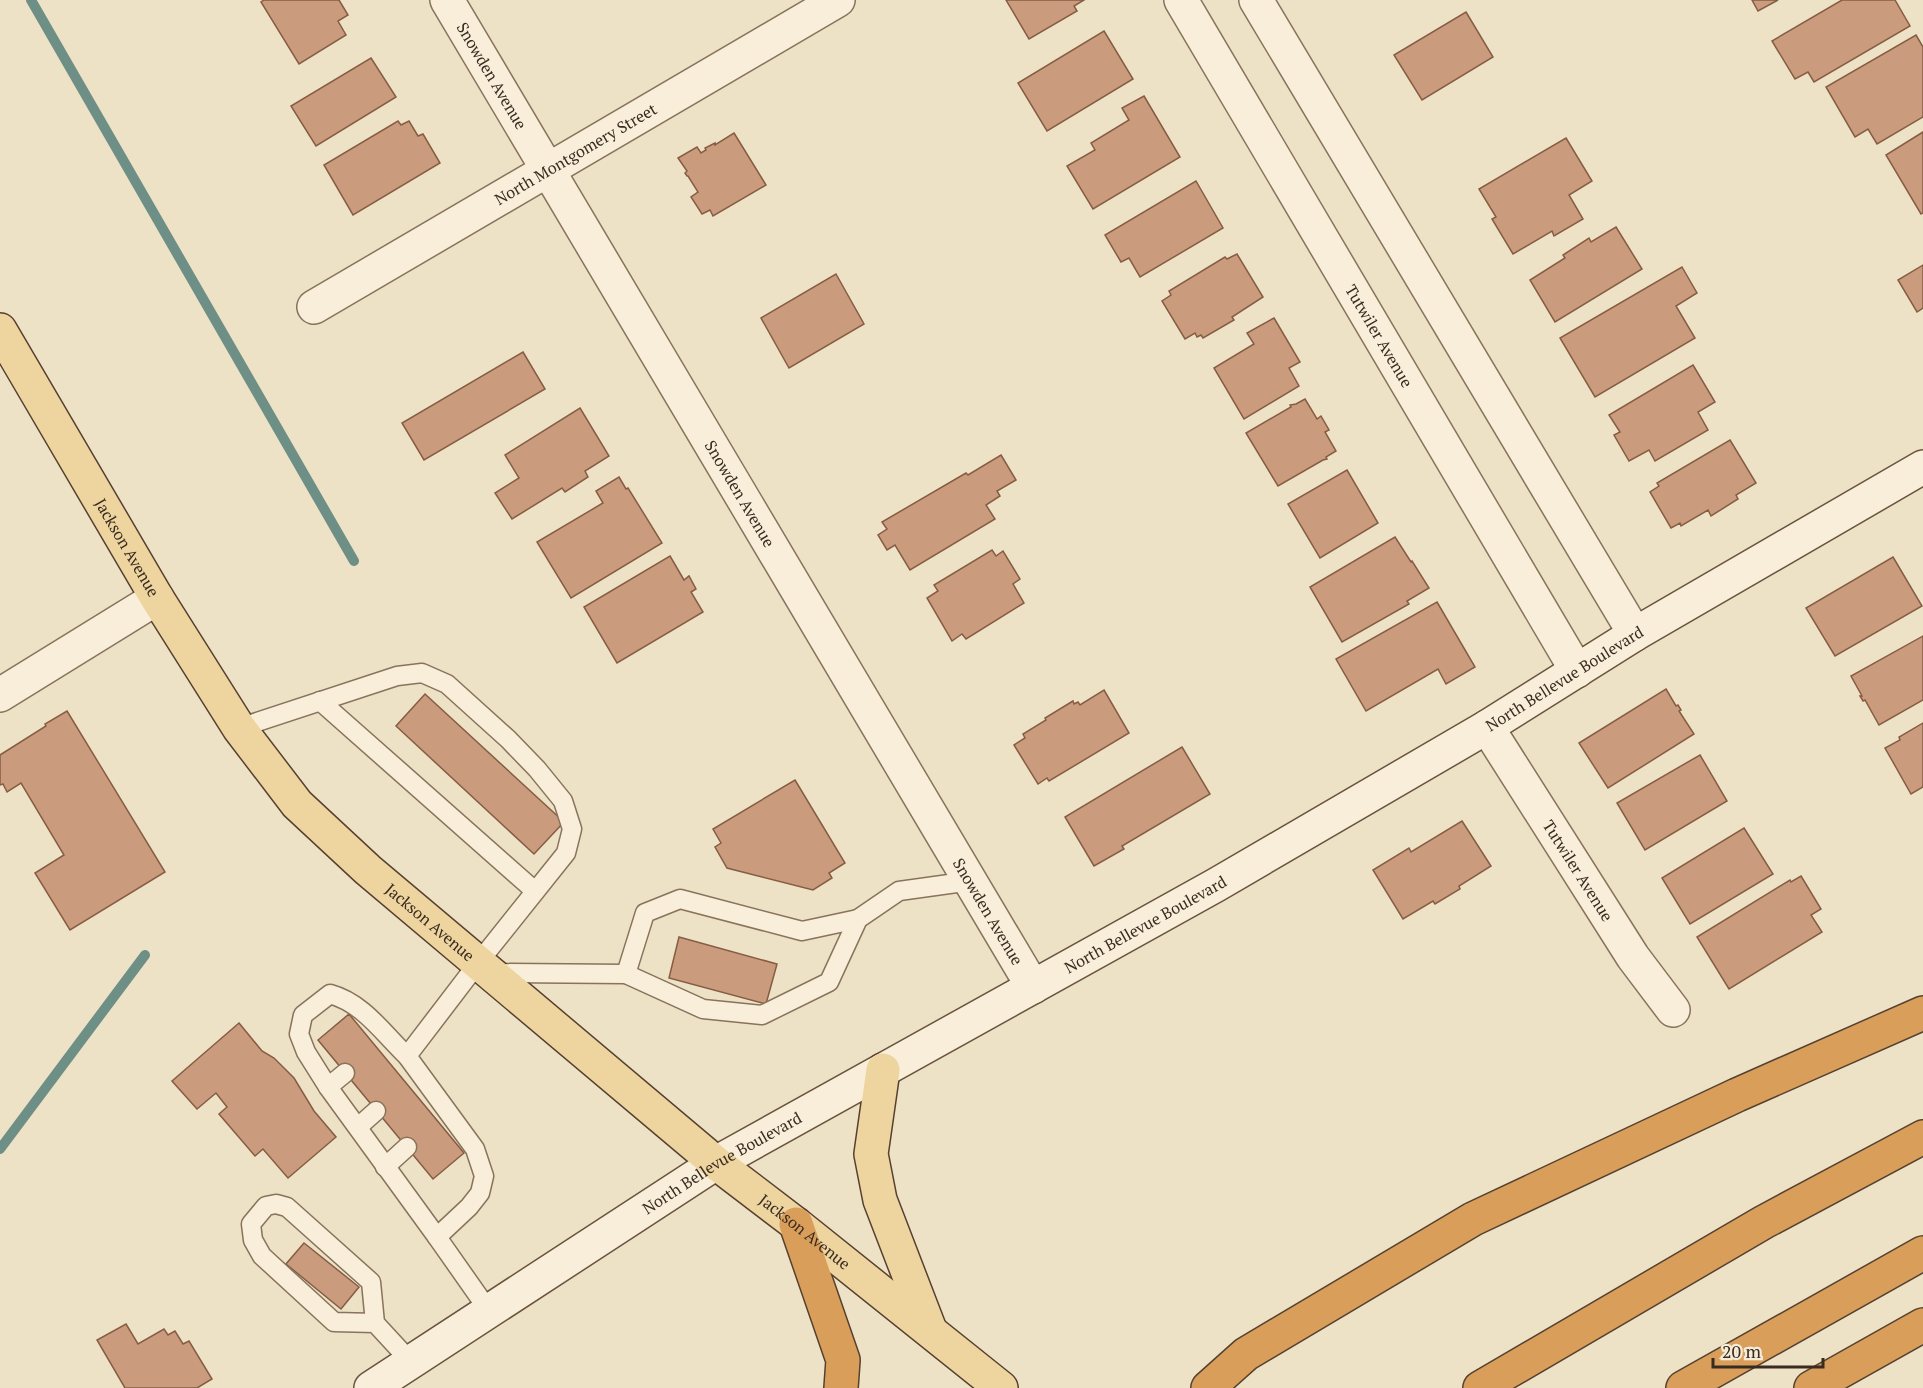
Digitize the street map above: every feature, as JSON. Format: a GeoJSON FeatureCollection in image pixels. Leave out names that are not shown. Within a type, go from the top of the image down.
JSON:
{"type":"FeatureCollection","features":[{"type":"Feature","properties":{"kind":"highway"},"geometry":{"type":"LineString","coordinates":[[1208,1388],[1246,1354],[1473,1219],[1737,1095],[1923,1012]]}},
{"type":"Feature","properties":{"kind":"highway"},"geometry":{"type":"LineString","coordinates":[[1480,1388],[1764,1222],[1923,1137]]}},
{"type":"Feature","properties":{"kind":"highway"},"geometry":{"type":"LineString","coordinates":[[796,1224],[843,1360],[841,1388]]}},
{"type":"Feature","properties":{"kind":"highway"},"geometry":{"type":"LineString","coordinates":[[1683,1388],[1923,1253]]}},
{"type":"Feature","properties":{"kind":"highway"},"geometry":{"type":"LineString","coordinates":[[1811,1388],[1923,1325]]}},
{"type":"Feature","properties":{"kind":"main road","name":"Jackson Avenue"},"geometry":{"type":"LineString","coordinates":[[0,330],[157,598],[239,728],[297,804],[368,870],[716,1163],[1001,1388]]}},
{"type":"Feature","properties":{"kind":"main road"},"geometry":{"type":"LineString","coordinates":[[883,1070],[871,1154],[880,1200],[931,1331]]}},
{"type":"Feature","properties":{"kind":"street","name":"Snowden Avenue"},"geometry":{"type":"LineString","coordinates":[[447,0],[1033,987]]}},
{"type":"Feature","properties":{"kind":"street","name":"North Montgomery Street"},"geometry":{"type":"LineString","coordinates":[[314,307],[838,0]]}},
{"type":"Feature","properties":{"kind":"street","name":"Tutwiler Avenue"},"geometry":{"type":"LineString","coordinates":[[1180,0],[1577,671]]}},
{"type":"Feature","properties":{"kind":"street"},"geometry":{"type":"LineString","coordinates":[[1256,0],[1635,634]]}},
{"type":"Feature","properties":{"kind":"street","name":"North Bellevue Boulevard"},"geometry":{"type":"LineString","coordinates":[[371,1388],[716,1163],[1216,885],[1487,727],[1635,634],[1923,468]]}},
{"type":"Feature","properties":{"kind":"street"},"geometry":{"type":"LineString","coordinates":[[0,695],[157,598]]}},
{"type":"Feature","properties":{"kind":"street","name":"Tutwiler Avenue"},"geometry":{"type":"LineString","coordinates":[[1487,727],[1633,957],[1673,1010]]}},
{"type":"Feature","properties":{"kind":"lane"},"geometry":{"type":"LineString","coordinates":[[239,728],[397,676],[422,673],[447,684],[508,739],[563,801],[572,829],[566,853],[535,891],[484,968],[407,1056]]}},
{"type":"Feature","properties":{"kind":"lane"},"geometry":{"type":"LineString","coordinates":[[320,701],[535,891]]}},
{"type":"Feature","properties":{"kind":"lane"},"geometry":{"type":"LineString","coordinates":[[627,974],[645,913],[680,899],[802,931],[858,920],[899,891],[970,881]]}},
{"type":"Feature","properties":{"kind":"lane"},"geometry":{"type":"LineString","coordinates":[[484,968],[627,974],[703,1009],[762,1015],[829,982],[858,920]]}},
{"type":"Feature","properties":{"kind":"lane"},"geometry":{"type":"LineString","coordinates":[[437,1238],[480,1193],[484,1176],[475,1149],[444,1118],[414,1080],[407,1056],[381,1041],[358,1006],[344,998],[330,994],[303,1015],[299,1034],[306,1052],[328,1087],[489,1311]]}},
{"type":"Feature","properties":{"kind":"lane"},"geometry":{"type":"LineString","coordinates":[[328,1087],[345,1073]]}},
{"type":"Feature","properties":{"kind":"lane"},"geometry":{"type":"LineString","coordinates":[[358,1127],[376,1111]]}},
{"type":"Feature","properties":{"kind":"lane"},"geometry":{"type":"LineString","coordinates":[[386,1167],[407,1147]]}},
{"type":"Feature","properties":{"kind":"lane"},"geometry":{"type":"LineString","coordinates":[[375,1323],[334,1322],[262,1256],[253,1240],[251,1224],[266,1206],[276,1204],[287,1207],[371,1282],[375,1323],[411,1362]]}},
{"type":"Feature","properties":{"kind":"building"},"geometry":{"type":"Polygon","coordinates":[[[264,0],[339,0],[348,15],[338,21],[346,35],[299,64],[261,2],[264,0]]]}},
{"type":"Feature","properties":{"kind":"building"},"geometry":{"type":"Polygon","coordinates":[[[1006,0],[1084,0],[1074,6],[1077,11],[1029,39],[1006,0]]]}},
{"type":"Feature","properties":{"kind":"building"},"geometry":{"type":"Polygon","coordinates":[[[1752,0],[1778,0],[1758,11],[1752,0]]]}},
{"type":"Feature","properties":{"kind":"building"},"geometry":{"type":"Polygon","coordinates":[[[1842,0],[1895,0],[1910,26],[1814,82],[1808,72],[1795,79],[1772,41],[1842,0]]]}},
{"type":"Feature","properties":{"kind":"building"},"geometry":{"type":"Polygon","coordinates":[[[1466,12],[1493,57],[1422,100],[1394,55],[1466,12]]]}},
{"type":"Feature","properties":{"kind":"building"},"geometry":{"type":"Polygon","coordinates":[[[1104,31],[1133,79],[1047,131],[1018,83],[1104,31]]]}},
{"type":"Feature","properties":{"kind":"building"},"geometry":{"type":"Polygon","coordinates":[[[1916,35],[1923,47],[1923,117],[1877,144],[1868,129],[1855,137],[1826,87],[1916,35]]]}},
{"type":"Feature","properties":{"kind":"building"},"geometry":{"type":"Polygon","coordinates":[[[371,58],[396,97],[316,146],[291,106],[371,58]]]}},
{"type":"Feature","properties":{"kind":"building"},"geometry":{"type":"Polygon","coordinates":[[[1144,96],[1180,157],[1093,209],[1067,166],[1095,150],[1091,143],[1129,120],[1122,108],[1144,96]]]}},
{"type":"Feature","properties":{"kind":"building"},"geometry":{"type":"Polygon","coordinates":[[[398,121],[401,125],[409,121],[418,136],[423,134],[440,163],[353,215],[324,165],[398,121]]]}},
{"type":"Feature","properties":{"kind":"building"},"geometry":{"type":"Polygon","coordinates":[[[1923,132],[1923,213],[1921,214],[1886,155],[1923,132]]]}},
{"type":"Feature","properties":{"kind":"building"},"geometry":{"type":"Polygon","coordinates":[[[734,133],[766,185],[713,216],[710,210],[702,214],[691,197],[698,192],[678,158],[697,147],[701,153],[706,150],[705,148],[715,143],[715,145],[734,133]]]}},
{"type":"Feature","properties":{"kind":"building"},"geometry":{"type":"Polygon","coordinates":[[[1566,138],[1592,181],[1569,195],[1583,219],[1554,236],[1552,231],[1513,254],[1492,219],[1496,217],[1479,189],[1566,138]]]}},
{"type":"Feature","properties":{"kind":"building"},"geometry":{"type":"Polygon","coordinates":[[[1196,181],[1223,228],[1140,277],[1129,258],[1121,262],[1105,235],[1196,181]]]}},
{"type":"Feature","properties":{"kind":"building"},"geometry":{"type":"Polygon","coordinates":[[[1616,227],[1642,269],[1555,322],[1530,280],[1565,258],[1563,255],[1589,238],[1591,242],[1616,227]]]}},
{"type":"Feature","properties":{"kind":"building"},"geometry":{"type":"Polygon","coordinates":[[[1237,254],[1263,297],[1232,317],[1234,320],[1203,338],[1201,335],[1197,337],[1195,333],[1185,339],[1162,301],[1171,295],[1169,291],[1225,257],[1227,259],[1237,254]]]}},
{"type":"Feature","properties":{"kind":"building"},"geometry":{"type":"Polygon","coordinates":[[[1923,265],[1923,308],[1917,312],[1898,280],[1923,265]]]}},
{"type":"Feature","properties":{"kind":"building"},"geometry":{"type":"Polygon","coordinates":[[[1682,267],[1697,293],[1676,306],[1695,338],[1595,397],[1560,338],[1682,267]]]}},
{"type":"Feature","properties":{"kind":"building"},"geometry":{"type":"Polygon","coordinates":[[[836,274],[864,324],[789,368],[761,318],[836,274]]]}},
{"type":"Feature","properties":{"kind":"building"},"geometry":{"type":"Polygon","coordinates":[[[1274,318],[1300,362],[1289,368],[1299,386],[1244,419],[1214,368],[1254,344],[1247,333],[1274,318]]]}},
{"type":"Feature","properties":{"kind":"building"},"geometry":{"type":"Polygon","coordinates":[[[523,352],[545,389],[424,460],[402,423],[523,352]]]}},
{"type":"Feature","properties":{"kind":"building"},"geometry":{"type":"Polygon","coordinates":[[[1693,365],[1715,402],[1698,412],[1708,430],[1655,461],[1649,450],[1629,461],[1614,435],[1620,432],[1609,415],[1693,365]]]}},
{"type":"Feature","properties":{"kind":"building"},"geometry":{"type":"Polygon","coordinates":[[[1305,399],[1317,419],[1321,416],[1329,430],[1325,432],[1336,451],[1326,457],[1327,459],[1278,486],[1246,433],[1291,407],[1290,405],[1305,399]]]}},
{"type":"Feature","properties":{"kind":"building"},"geometry":{"type":"Polygon","coordinates":[[[580,408],[609,456],[585,471],[588,477],[565,492],[562,488],[512,519],[495,493],[519,478],[505,455],[580,408]]]}},
{"type":"Feature","properties":{"kind":"building"},"geometry":{"type":"Polygon","coordinates":[[[1730,440],[1756,483],[1736,495],[1738,499],[1711,516],[1708,510],[1681,526],[1680,523],[1671,528],[1650,492],[1659,486],[1657,483],[1730,440]]]}},
{"type":"Feature","properties":{"kind":"building"},"geometry":{"type":"Polygon","coordinates":[[[1001,455],[1016,480],[997,491],[1000,496],[986,505],[995,519],[910,570],[895,545],[887,550],[878,535],[887,529],[882,522],[1001,455]]]}},
{"type":"Feature","properties":{"kind":"building"},"geometry":{"type":"Polygon","coordinates":[[[1347,470],[1378,523],[1320,558],[1288,504],[1347,470]]]}},
{"type":"Feature","properties":{"kind":"building"},"geometry":{"type":"Polygon","coordinates":[[[619,477],[662,543],[571,598],[537,542],[603,503],[596,491],[619,477]]]}},
{"type":"Feature","properties":{"kind":"building"},"geometry":{"type":"Polygon","coordinates":[[[1395,537],[1429,588],[1407,601],[1409,604],[1342,642],[1310,587],[1395,537]]]}},
{"type":"Feature","properties":{"kind":"building"},"geometry":{"type":"Polygon","coordinates":[[[992,550],[996,556],[1003,551],[1020,579],[1013,584],[1024,603],[966,639],[962,634],[952,641],[927,598],[938,591],[934,585],[992,550]]]}},
{"type":"Feature","properties":{"kind":"building"},"geometry":{"type":"Polygon","coordinates":[[[670,556],[684,580],[689,576],[696,589],[691,592],[703,612],[617,663],[584,607],[670,556]]]}},
{"type":"Feature","properties":{"kind":"building"},"geometry":{"type":"Polygon","coordinates":[[[1893,557],[1922,606],[1835,656],[1806,608],[1893,557]]]}},
{"type":"Feature","properties":{"kind":"building"},"geometry":{"type":"Polygon","coordinates":[[[1437,602],[1475,667],[1446,684],[1438,669],[1366,711],[1336,659],[1437,602]]]}},
{"type":"Feature","properties":{"kind":"building"},"geometry":{"type":"Polygon","coordinates":[[[1923,636],[1923,700],[1879,725],[1865,700],[1863,701],[1860,696],[1862,696],[1851,676],[1923,636]]]}},
{"type":"Feature","properties":{"kind":"building"},"geometry":{"type":"Polygon","coordinates":[[[1666,689],[1694,734],[1608,788],[1579,743],[1666,689]]]}},
{"type":"Feature","properties":{"kind":"building"},"geometry":{"type":"Polygon","coordinates":[[[1104,690],[1129,733],[1049,781],[1047,778],[1038,784],[1014,745],[1025,738],[1023,734],[1046,720],[1045,718],[1073,701],[1074,704],[1078,702],[1080,705],[1104,690]]]}},
{"type":"Feature","properties":{"kind":"building"},"geometry":{"type":"Polygon","coordinates":[[[425,694],[564,822],[534,854],[396,726],[425,694]]]}},
{"type":"Feature","properties":{"kind":"building"},"geometry":{"type":"Polygon","coordinates":[[[67,711],[165,872],[70,930],[35,873],[64,855],[21,783],[7,792],[3,784],[0,785],[0,755],[67,711]]]}},
{"type":"Feature","properties":{"kind":"building"},"geometry":{"type":"Polygon","coordinates":[[[1923,723],[1923,787],[1911,794],[1885,748],[1923,723]]]}},
{"type":"Feature","properties":{"kind":"building"},"geometry":{"type":"Polygon","coordinates":[[[1182,747],[1210,794],[1122,846],[1124,849],[1094,866],[1065,817],[1182,747]]]}},
{"type":"Feature","properties":{"kind":"building"},"geometry":{"type":"Polygon","coordinates":[[[1700,755],[1727,801],[1645,850],[1617,803],[1700,755]]]}},
{"type":"Feature","properties":{"kind":"building"},"geometry":{"type":"Polygon","coordinates":[[[795,780],[845,863],[829,873],[832,878],[813,890],[727,868],[715,847],[721,843],[713,829],[795,780]]]}},
{"type":"Feature","properties":{"kind":"building"},"geometry":{"type":"Polygon","coordinates":[[[1462,821],[1491,866],[1459,886],[1460,889],[1435,904],[1433,901],[1403,919],[1373,870],[1409,848],[1411,852],[1462,821]]]}},
{"type":"Feature","properties":{"kind":"building"},"geometry":{"type":"Polygon","coordinates":[[[1744,828],[1773,874],[1690,924],[1662,878],[1744,828]]]}},
{"type":"Feature","properties":{"kind":"building"},"geometry":{"type":"Polygon","coordinates":[[[1801,876],[1821,909],[1811,915],[1822,932],[1729,989],[1697,937],[1790,880],[1791,882],[1801,876]]]}},
{"type":"Feature","properties":{"kind":"building"},"geometry":{"type":"Polygon","coordinates":[[[679,937],[777,964],[766,1004],[669,978],[679,937]]]}},
{"type":"Feature","properties":{"kind":"building"},"geometry":{"type":"Polygon","coordinates":[[[349,1014],[464,1153],[433,1179],[318,1040],[349,1014]]]}},
{"type":"Feature","properties":{"kind":"building"},"geometry":{"type":"Polygon","coordinates":[[[239,1023],[262,1051],[274,1058],[294,1078],[314,1111],[336,1137],[288,1178],[263,1149],[255,1156],[219,1114],[227,1107],[216,1093],[197,1109],[172,1081],[239,1023]]]}},
{"type":"Feature","properties":{"kind":"building"},"geometry":{"type":"Polygon","coordinates":[[[304,1243],[359,1287],[341,1309],[286,1264],[304,1243]]]}},
{"type":"Feature","properties":{"kind":"building"},"geometry":{"type":"Polygon","coordinates":[[[126,1324],[138,1344],[164,1329],[168,1335],[175,1331],[183,1344],[189,1341],[212,1379],[197,1388],[125,1388],[97,1340],[126,1324]]]}},
{"type":"Feature","properties":{"kind":"waterway"},"geometry":{"type":"LineString","coordinates":[[31,0],[354,561]]}},
{"type":"Feature","properties":{"kind":"waterway"},"geometry":{"type":"LineString","coordinates":[[0,1149],[145,955]]}}]}
